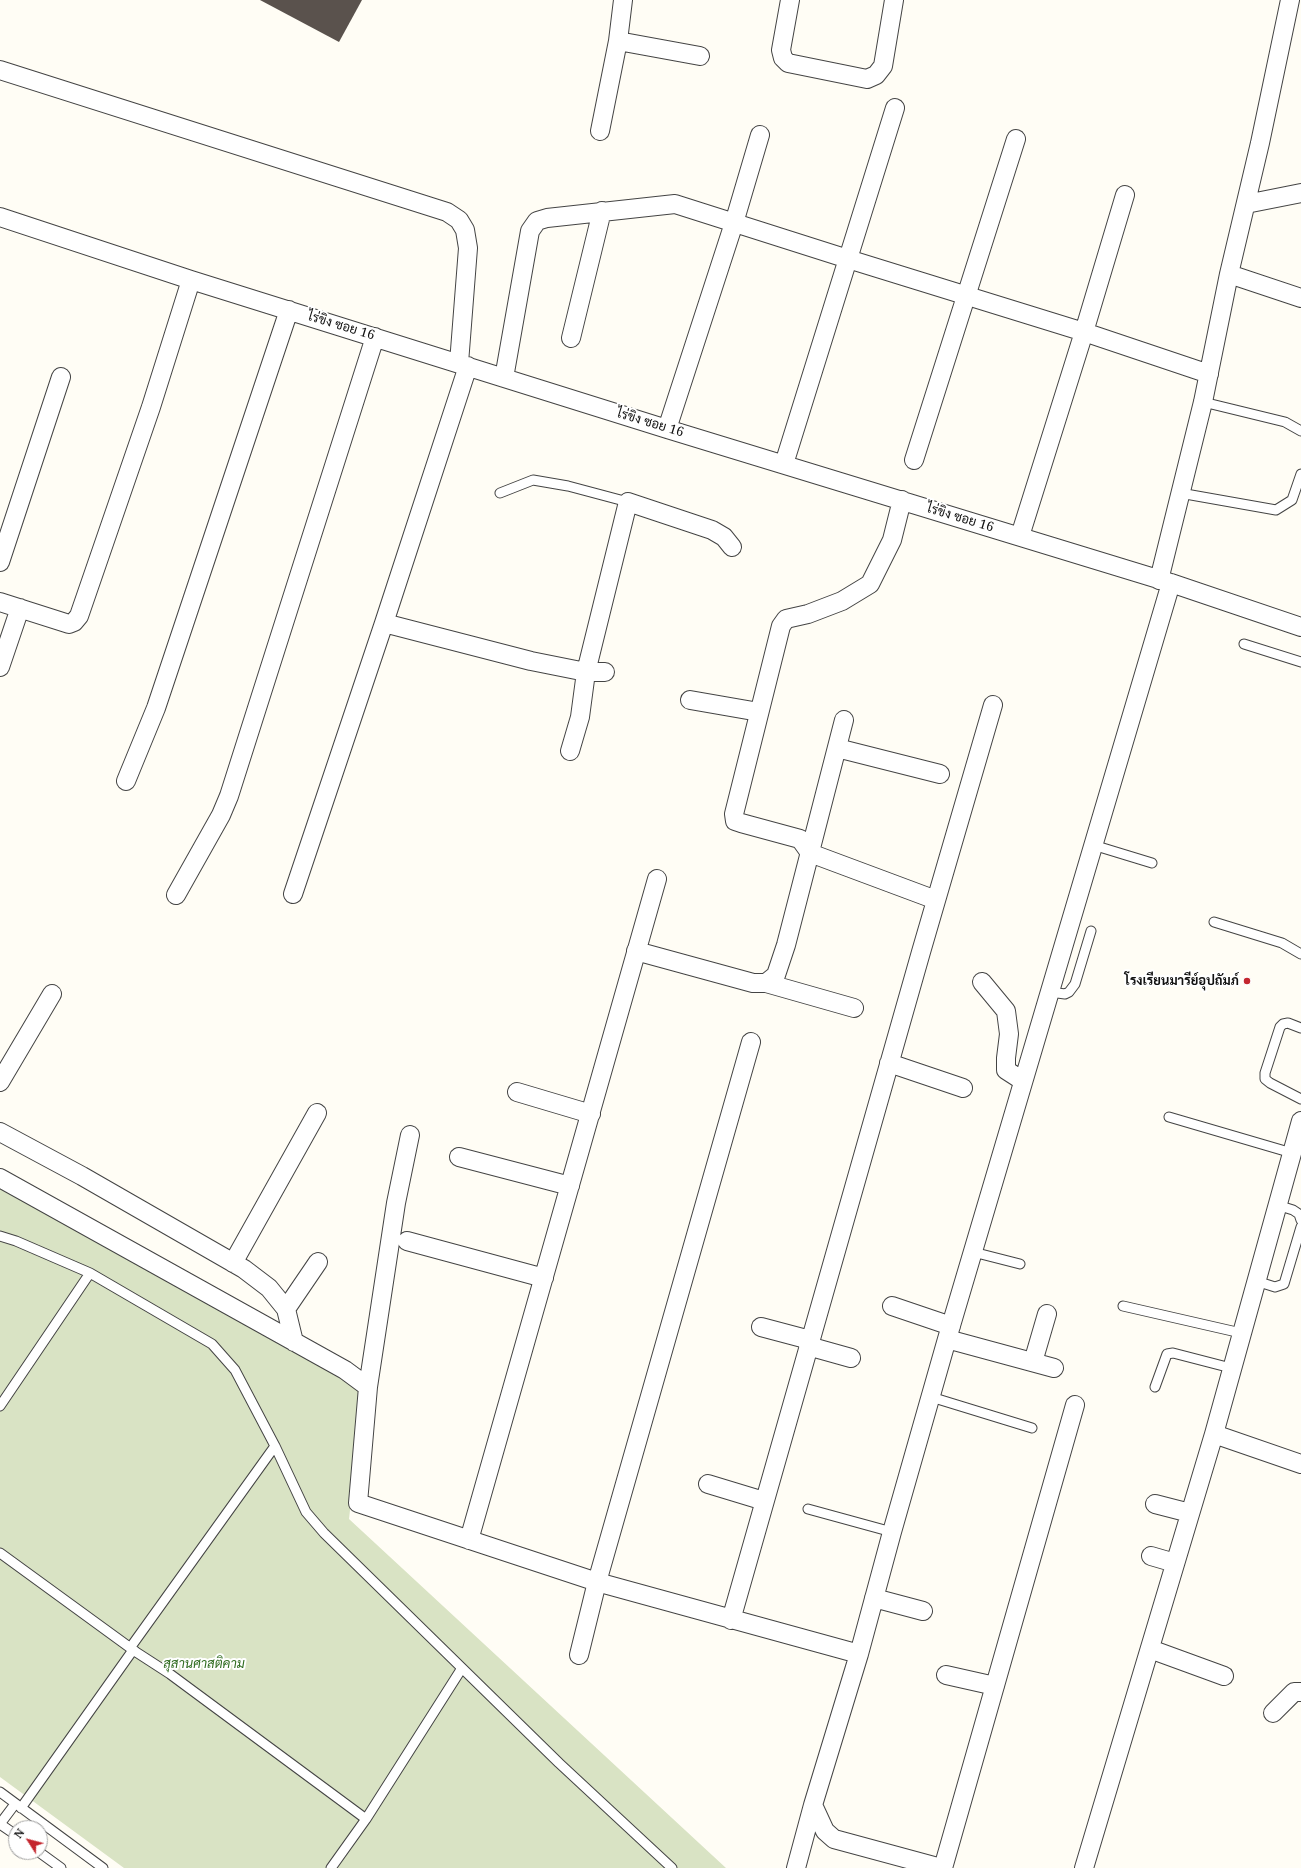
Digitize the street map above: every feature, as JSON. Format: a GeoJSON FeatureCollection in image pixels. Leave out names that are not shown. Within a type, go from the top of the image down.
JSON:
{"type":"FeatureCollection","features":[{"type":"Feature","properties":{"kind":"street"},"geometry":{"type":"LineString","coordinates":[[600,131],[618,41],[623,0]]}},
{"type":"Feature","properties":{"kind":"street"},"geometry":{"type":"LineString","coordinates":[[790,0],[780,50],[783,58],[788,63],[867,79],[876,75],[883,66],[894,0]]}},
{"type":"Feature","properties":{"kind":"street"},"geometry":{"type":"LineString","coordinates":[[796,1868],[813,1805],[859,1654],[930,1397],[1093,845],[1165,582],[1180,493],[1203,402],[1229,274],[1246,204],[1290,0]]}},
{"type":"Feature","properties":{"kind":"street"},"geometry":{"type":"LineString","coordinates":[[618,41],[700,56]]}},
{"type":"Feature","properties":{"kind":"street"},"geometry":{"type":"LineString","coordinates":[[0,70],[447,212],[459,220],[465,230],[468,248],[463,365],[384,623],[293,894]]}},
{"type":"Feature","properties":{"kind":"street"},"geometry":{"type":"LineString","coordinates":[[784,464],[896,108]]}},
{"type":"Feature","properties":{"kind":"street"},"geometry":{"type":"LineString","coordinates":[[667,428],[734,223],[760,135]]}},
{"type":"Feature","properties":{"kind":"street"},"geometry":{"type":"LineString","coordinates":[[914,460],[1016,140]]}},
{"type":"Feature","properties":{"kind":"street"},"geometry":{"type":"LineString","coordinates":[[1246,204],[1301,193]]}},
{"type":"Feature","properties":{"kind":"street"},"geometry":{"type":"LineString","coordinates":[[1020,536],[1125,195]]}},
{"type":"Feature","properties":{"kind":"street"},"geometry":{"type":"LineString","coordinates":[[504,378],[530,231],[537,221],[547,218],[602,211],[675,204],[1084,332],[1209,374]]}},
{"type":"Feature","properties":{"kind":"street"},"geometry":{"type":"LineString","coordinates":[[571,338],[602,211]]}},
{"type":"Feature","properties":{"kind":"street","name":"ไร่ขิง ซอย 16"},"geometry":{"type":"LineString","coordinates":[[0,218],[191,280],[504,378],[1020,536],[1301,626]]}},
{"type":"Feature","properties":{"kind":"street"},"geometry":{"type":"LineString","coordinates":[[1229,274],[1301,298]]}},
{"type":"Feature","properties":{"kind":"street"},"geometry":{"type":"LineString","coordinates":[[0,602],[69,624],[74,622],[80,616],[151,407],[191,280]]}},
{"type":"Feature","properties":{"kind":"street"},"geometry":{"type":"LineString","coordinates":[[126,781],[156,708],[289,310]]}},
{"type":"Feature","properties":{"kind":"street"},"geometry":{"type":"LineString","coordinates":[[176,895],[221,815],[229,796],[376,337]]}},
{"type":"Feature","properties":{"kind":"street"},"geometry":{"type":"LineString","coordinates":[[0,562],[61,377]]}},
{"type":"Feature","properties":{"kind":"street"},"geometry":{"type":"LineString","coordinates":[[902,500],[892,540],[870,584],[842,601],[808,614],[783,621],[734,814],[735,821],[800,840],[810,853],[936,900]]}},
{"type":"Feature","properties":{"kind":"street"},"geometry":{"type":"LineString","coordinates":[[570,752],[580,717],[586,672],[628,502],[712,530],[724,537],[732,547]]}},
{"type":"Feature","properties":{"kind":"street"},"geometry":{"type":"LineString","coordinates":[[0,667],[20,608]]}},
{"type":"Feature","properties":{"kind":"street"},"geometry":{"type":"LineString","coordinates":[[384,623],[531,661],[586,672],[605,672]]}},
{"type":"Feature","properties":{"kind":"street"},"geometry":{"type":"LineString","coordinates":[[690,700],[759,712]]}},
{"type":"Feature","properties":{"kind":"street"},"geometry":{"type":"LineString","coordinates":[[731,1620],[889,1063],[993,705]]}},
{"type":"Feature","properties":{"kind":"street"},"geometry":{"type":"LineString","coordinates":[[766,983],[776,975],[786,945],[844,720]]}},
{"type":"Feature","properties":{"kind":"street"},"geometry":{"type":"LineString","coordinates":[[837,748],[940,774]]}},
{"type":"Feature","properties":{"kind":"street"},"geometry":{"type":"LineString","coordinates":[[469,1540],[657,879]]}},
{"type":"Feature","properties":{"kind":"street"},"geometry":{"type":"LineString","coordinates":[[636,951],[752,983],[766,983],[854,1008]]}},
{"type":"Feature","properties":{"kind":"street"},"geometry":{"type":"LineString","coordinates":[[982,982],[1006,1011],[1010,1034],[1006,1058],[1006,1070],[1023,1081]]}},
{"type":"Feature","properties":{"kind":"street"},"geometry":{"type":"LineString","coordinates":[[0,1082],[52,994]]}},
{"type":"Feature","properties":{"kind":"street"},"geometry":{"type":"LineString","coordinates":[[579,1655],[597,1582],[751,1042]]}},
{"type":"Feature","properties":{"kind":"street"},"geometry":{"type":"LineString","coordinates":[[889,1063],[963,1088]]}},
{"type":"Feature","properties":{"kind":"street"},"geometry":{"type":"LineString","coordinates":[[517,1092],[590,1114]]}},
{"type":"Feature","properties":{"kind":"street"},"geometry":{"type":"LineString","coordinates":[[233,1263],[317,1113]]}},
{"type":"Feature","properties":{"kind":"street"},"geometry":{"type":"LineString","coordinates":[[1084,1868],[1214,1434],[1231,1368],[1301,1122]]}},
{"type":"Feature","properties":{"kind":"street"},"geometry":{"type":"LineString","coordinates":[[0,1132],[82,1176],[233,1263],[269,1288],[286,1309],[294,1342]]}},
{"type":"Feature","properties":{"kind":"street"},"geometry":{"type":"LineString","coordinates":[[410,1135],[396,1203],[368,1387],[358,1503],[597,1582],[859,1654]]}},
{"type":"Feature","properties":{"kind":"street"},"geometry":{"type":"LineString","coordinates":[[459,1157],[570,1186]]}},
{"type":"Feature","properties":{"kind":"street"},"geometry":{"type":"LineString","coordinates":[[0,1178],[345,1370],[368,1387]]}},
{"type":"Feature","properties":{"kind":"street"},"geometry":{"type":"LineString","coordinates":[[407,1241],[544,1278]]}},
{"type":"Feature","properties":{"kind":"street"},"geometry":{"type":"LineString","coordinates":[[286,1309],[318,1262]]}},
{"type":"Feature","properties":{"kind":"street"},"geometry":{"type":"LineString","coordinates":[[892,1306],[949,1332],[1054,1368]]}},
{"type":"Feature","properties":{"kind":"street"},"geometry":{"type":"LineString","coordinates":[[1033,1362],[1047,1314]]}},
{"type":"Feature","properties":{"kind":"street"},"geometry":{"type":"LineString","coordinates":[[762,1327],[851,1358]]}},
{"type":"Feature","properties":{"kind":"street"},"geometry":{"type":"LineString","coordinates":[[813,1805],[825,1831],[834,1839],[942,1868],[1075,1405]]}},
{"type":"Feature","properties":{"kind":"street"},"geometry":{"type":"LineString","coordinates":[[1214,1434],[1301,1464]]}},
{"type":"Feature","properties":{"kind":"street"},"geometry":{"type":"LineString","coordinates":[[708,1484],[764,1501]]}},
{"type":"Feature","properties":{"kind":"street"},"geometry":{"type":"LineString","coordinates":[[1155,1504],[1190,1513]]}},
{"type":"Feature","properties":{"kind":"street"},"geometry":{"type":"LineString","coordinates":[[1150,1556],[1175,1563]]}},
{"type":"Feature","properties":{"kind":"street"},"geometry":{"type":"LineString","coordinates":[[874,1598],[923,1611]]}},
{"type":"Feature","properties":{"kind":"street"},"geometry":{"type":"LineString","coordinates":[[1150,1649],[1224,1676]]}},
{"type":"Feature","properties":{"kind":"street"},"geometry":{"type":"LineString","coordinates":[[946,1675],[995,1686]]}},
{"type":"Feature","properties":{"kind":"street"},"geometry":{"type":"LineString","coordinates":[[1273,1713],[1294,1692],[1301,1692]]}},
{"type":"Feature","properties":{"kind":"lane"},"geometry":{"type":"LineString","coordinates":[[1203,402],[1285,422],[1301,431]]}},
{"type":"Feature","properties":{"kind":"lane"},"geometry":{"type":"LineString","coordinates":[[1180,493],[1276,510],[1292,500],[1301,474]]}},
{"type":"Feature","properties":{"kind":"lane"},"geometry":{"type":"LineString","coordinates":[[500,493],[533,480],[568,486],[628,502]]}},
{"type":"Feature","properties":{"kind":"lane"},"geometry":{"type":"LineString","coordinates":[[1244,644],[1301,662]]}},
{"type":"Feature","properties":{"kind":"lane"},"geometry":{"type":"LineString","coordinates":[[1093,845],[1152,863]]}},
{"type":"Feature","properties":{"kind":"lane"},"geometry":{"type":"LineString","coordinates":[[1214,922],[1282,943],[1301,954]]}},
{"type":"Feature","properties":{"kind":"lane"},"geometry":{"type":"LineString","coordinates":[[1050,992],[1065,994],[1069,992],[1075,984],[1091,931]]}},
{"type":"Feature","properties":{"kind":"lane"},"geometry":{"type":"LineString","coordinates":[[1301,1028],[1288,1023],[1283,1024],[1280,1027],[1265,1073],[1265,1079],[1270,1083],[1301,1098]]}},
{"type":"Feature","properties":{"kind":"lane"},"geometry":{"type":"LineString","coordinates":[[1169,1117],[1292,1153]]}},
{"type":"Feature","properties":{"kind":"lane"},"geometry":{"type":"LineString","coordinates":[[1277,1205],[1293,1210],[1298,1214],[1301,1220]]}},
{"type":"Feature","properties":{"kind":"lane"},"geometry":{"type":"LineString","coordinates":[[1256,1281],[1276,1287],[1284,1284],[1301,1227]]}},
{"type":"Feature","properties":{"kind":"lane"},"geometry":{"type":"LineString","coordinates":[[0,1236],[16,1241],[90,1272],[212,1344],[235,1370],[275,1446],[306,1512],[346,1555],[462,1668],[672,1868]]}},
{"type":"Feature","properties":{"kind":"lane"},"geometry":{"type":"LineString","coordinates":[[973,1252],[1020,1264]]}},
{"type":"Feature","properties":{"kind":"lane"},"geometry":{"type":"LineString","coordinates":[[0,1406],[90,1272]]}},
{"type":"Feature","properties":{"kind":"lane"},"geometry":{"type":"LineString","coordinates":[[1124,1306],[1241,1333]]}},
{"type":"Feature","properties":{"kind":"lane"},"geometry":{"type":"LineString","coordinates":[[1155,1387],[1167,1354],[1173,1353],[1231,1368]]}},
{"type":"Feature","properties":{"kind":"lane"},"geometry":{"type":"LineString","coordinates":[[930,1397],[1032,1428]]}},
{"type":"Feature","properties":{"kind":"lane"},"geometry":{"type":"LineString","coordinates":[[0,1824],[18,1806],[275,1446]]}},
{"type":"Feature","properties":{"kind":"lane"},"geometry":{"type":"LineString","coordinates":[[808,1509],[892,1532]]}},
{"type":"Feature","properties":{"kind":"lane"},"geometry":{"type":"LineString","coordinates":[[0,1553],[131,1649],[170,1674],[366,1819]]}},
{"type":"Feature","properties":{"kind":"lane"},"geometry":{"type":"LineString","coordinates":[[332,1868],[366,1819],[462,1668]]}},
{"type":"Feature","properties":{"kind":"lane"},"geometry":{"type":"LineString","coordinates":[[0,1792],[103,1868]]}},
{"type":"Feature","properties":{"kind":"lane"},"geometry":{"type":"LineString","coordinates":[[48,1859],[61,1868]]}},
{"type":"Feature","properties":{"kind":"green space","name":"สุสานศาสติคาม"},"geometry":{"type":"Polygon","coordinates":[[[0,1183],[351,1378],[363,1395],[349,1519],[726,1868],[124,1868],[0,1777],[0,1183]]]}},
{"type":"Feature","properties":{"kind":"building"},"geometry":{"type":"Polygon","coordinates":[[[260,0],[362,0],[339,42],[260,0]]]}},
{"type":"Feature","properties":{"kind":"place","name":"โรงเรียนมารีย์อุปถัมภ์"},"geometry":{"type":"Point","coordinates":[1247,981]}}]}
